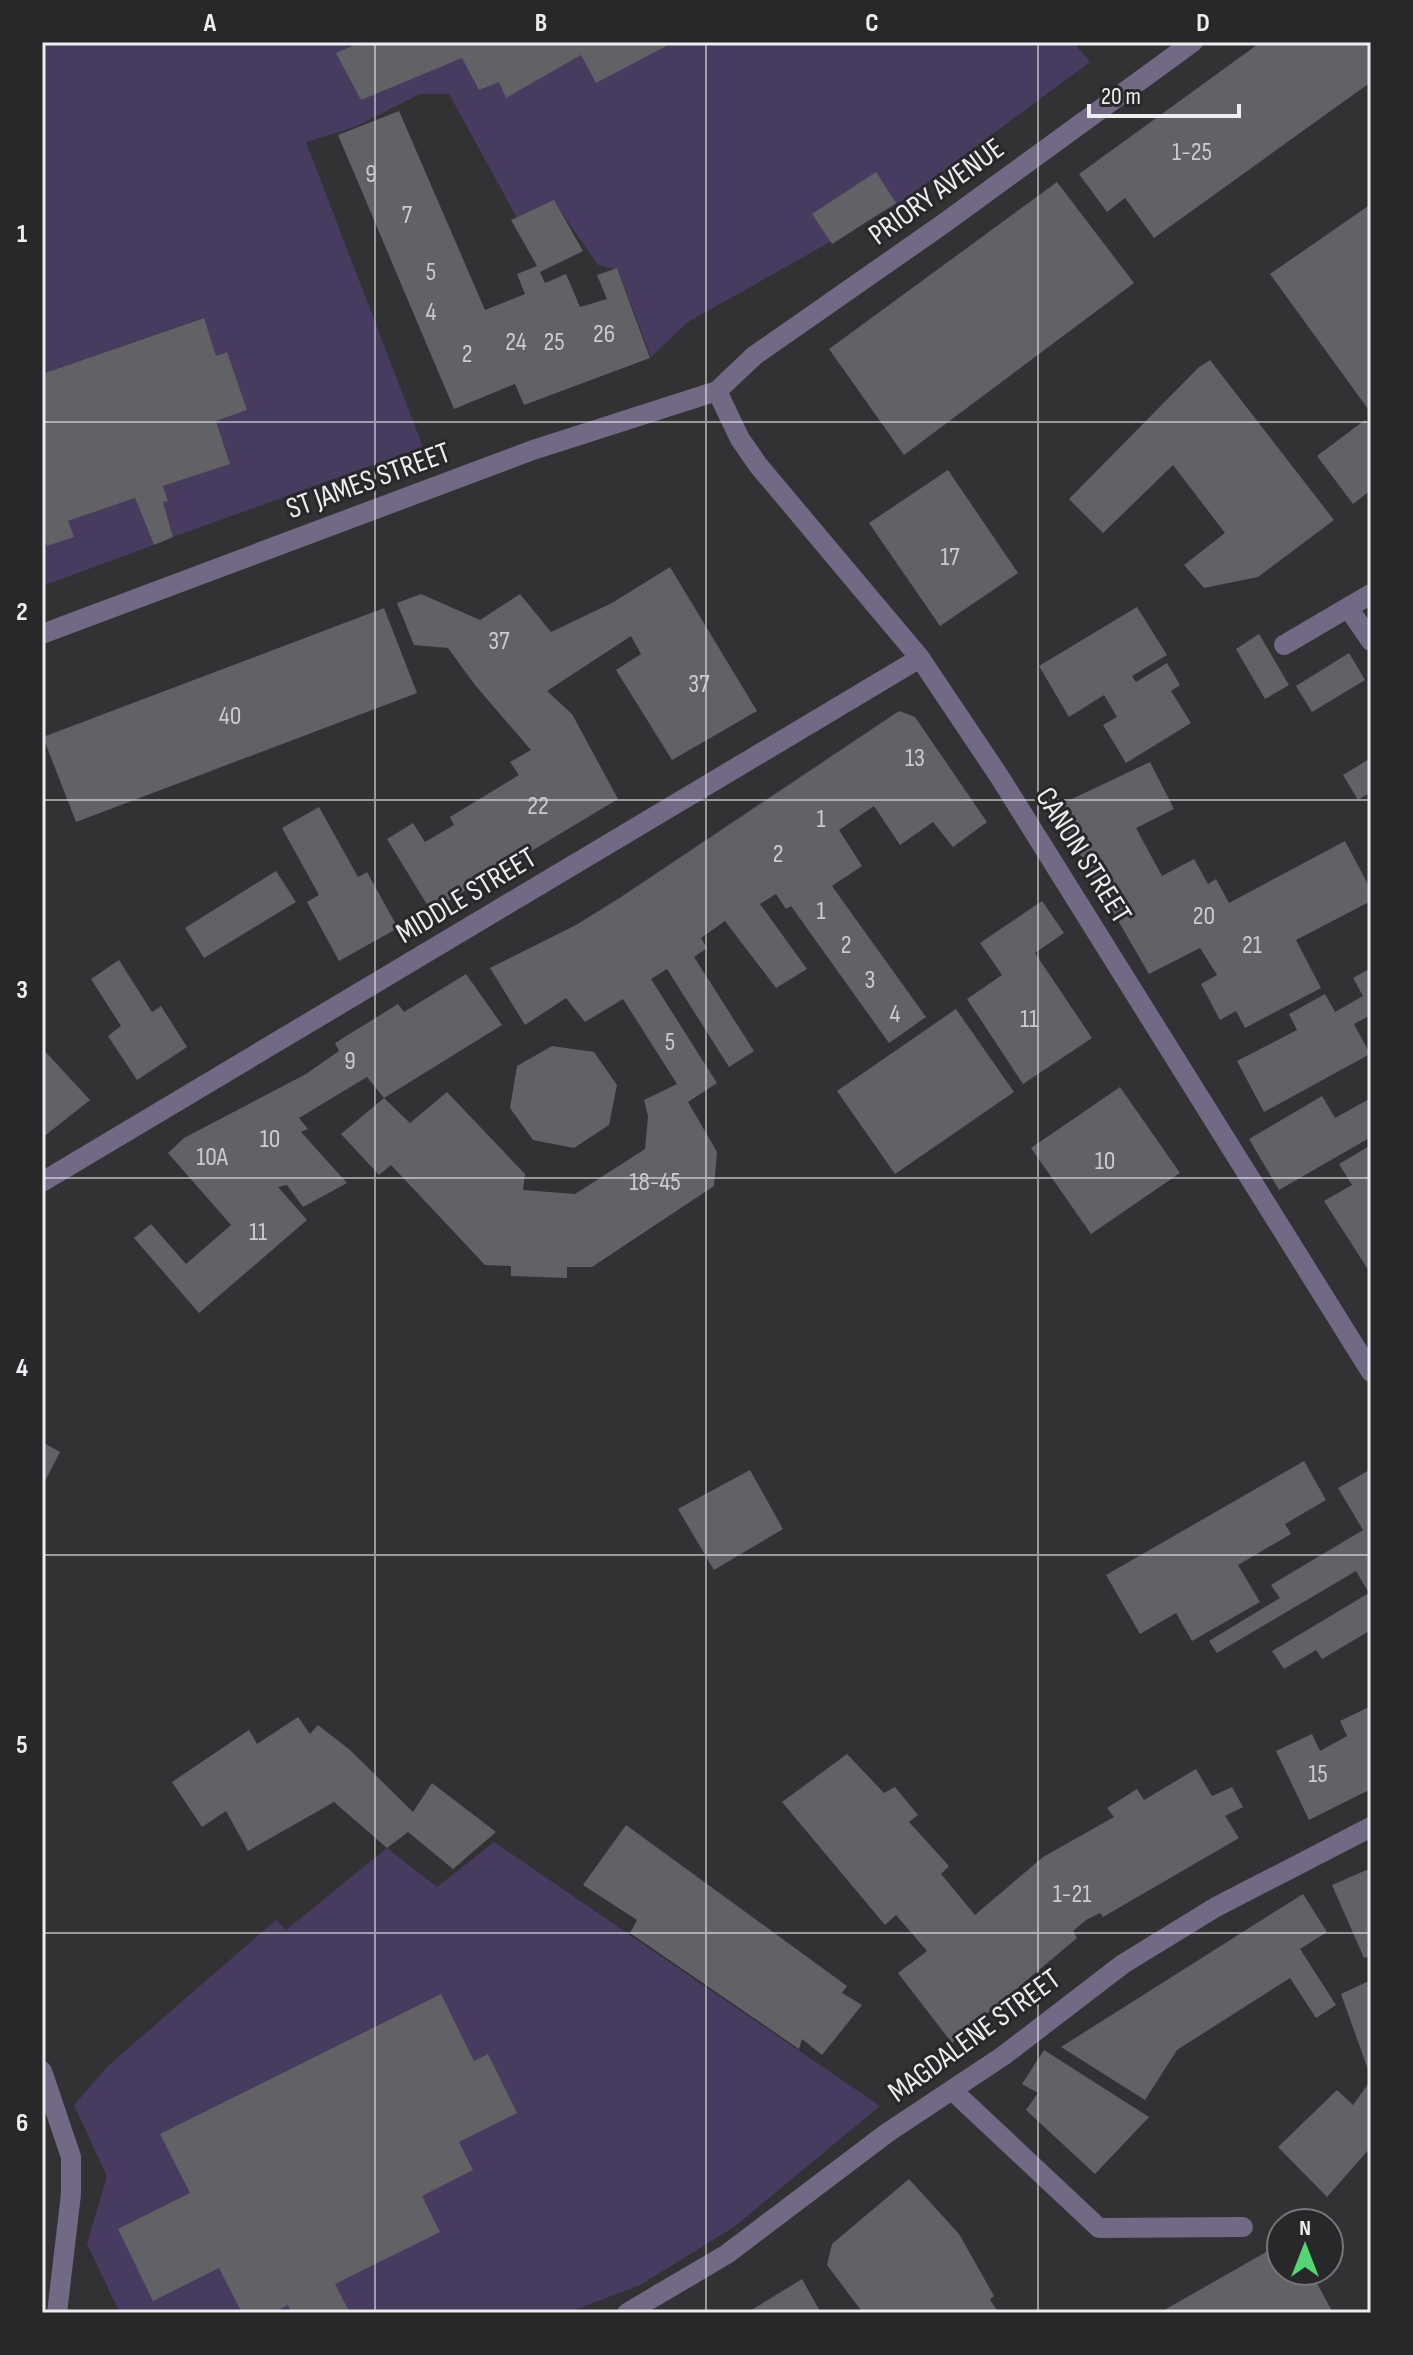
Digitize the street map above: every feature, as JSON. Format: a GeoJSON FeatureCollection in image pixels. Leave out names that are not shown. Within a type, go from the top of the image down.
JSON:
{"type":"FeatureCollection","features":[{"type":"Feature","properties":{"kind":"street","name":"PRIORY AVENUE"},"geometry":{"type":"LineString","coordinates":[[717,391],[754,356],[943,224],[1193,42]]}},
{"type":"Feature","properties":{"kind":"street","name":"ST JAMES STREET"},"geometry":{"type":"LineString","coordinates":[[42,634],[533,450],[717,391]]}},
{"type":"Feature","properties":{"kind":"street","name":"CANON STREET"},"geometry":{"type":"LineString","coordinates":[[717,391],[740,439],[758,465],[920,658],[999,776],[1371,1372]]}},
{"type":"Feature","properties":{"kind":"street"},"geometry":{"type":"LineString","coordinates":[[1284,645],[1371,594]]}},
{"type":"Feature","properties":{"kind":"street"},"geometry":{"type":"LineString","coordinates":[[1349,609],[1371,641]]}},
{"type":"Feature","properties":{"kind":"street","name":"MIDDLE STREET"},"geometry":{"type":"LineString","coordinates":[[42,1182],[920,658]]}},
{"type":"Feature","properties":{"kind":"street","name":"MAGDALENE STREET"},"geometry":{"type":"LineString","coordinates":[[627,2313],[727,2254],[887,2133],[953,2091],[1123,1964],[1216,1907],[1371,1827]]}},
{"type":"Feature","properties":{"kind":"street"},"geometry":{"type":"LineString","coordinates":[[42,2071],[71,2157],[71,2194],[57,2313]]}},
{"type":"Feature","properties":{"kind":"street"},"geometry":{"type":"LineString","coordinates":[[953,2091],[1099,2228],[1243,2227]]}},
{"type":"Feature","properties":{"kind":"shaded area"},"geometry":{"type":"Polygon","coordinates":[[[42,42],[1073,42],[1090,62],[901,202],[688,322],[651,357],[618,270],[598,265],[555,203],[517,218],[449,94],[420,94],[355,127],[306,142],[423,447],[173,537],[163,502],[168,500],[163,486],[230,464],[216,421],[247,410],[226,352],[216,356],[203,318],[42,374],[42,42]]]}},
{"type":"Feature","properties":{"kind":"shaded area"},"geometry":{"type":"Polygon","coordinates":[[[135,498],[154,545],[42,586],[42,533],[73,536],[68,521],[135,498]]]}},
{"type":"Feature","properties":{"kind":"shaded area"},"geometry":{"type":"Polygon","coordinates":[[[494,1842],[880,2106],[734,2227],[640,2285],[567,2313],[120,2313],[87,2244],[107,2176],[74,2105],[110,2064],[276,1920],[286,1930],[387,1848],[437,1887],[494,1842]]]}},
{"type":"Feature","properties":{"kind":"building"},"geometry":{"type":"Polygon","coordinates":[[[362,42],[674,42],[596,83],[581,55],[506,98],[499,82],[479,90],[462,58],[361,100],[336,53],[362,42]]]}},
{"type":"Feature","properties":{"kind":"building"},"geometry":{"type":"Polygon","coordinates":[[[1261,42],[1371,42],[1371,82],[1154,238],[1125,198],[1107,212],[1079,174],[1261,42]]]}},
{"type":"Feature","properties":{"kind":"building"},"geometry":{"type":"Polygon","coordinates":[[[399,111],[485,310],[525,294],[517,274],[537,266],[511,220],[554,200],[583,251],[540,272],[545,283],[566,274],[580,307],[607,299],[597,275],[617,268],[650,358],[524,405],[515,384],[454,409],[338,135],[399,111]]]}},
{"type":"Feature","properties":{"kind":"building"},"geometry":{"type":"Polygon","coordinates":[[[876,172],[896,203],[832,244],[812,214],[876,172]]]}},
{"type":"Feature","properties":{"kind":"building"},"geometry":{"type":"Polygon","coordinates":[[[1057,182],[1134,283],[904,455],[829,349],[1057,182]]]}},
{"type":"Feature","properties":{"kind":"building"},"geometry":{"type":"Polygon","coordinates":[[[1371,204],[1371,413],[1270,274],[1371,204]]]}},
{"type":"Feature","properties":{"kind":"building"},"geometry":{"type":"Polygon","coordinates":[[[204,318],[216,356],[227,352],[247,410],[216,421],[230,464],[163,486],[168,501],[163,502],[173,537],[154,545],[135,498],[68,521],[74,537],[47,546],[42,532],[42,374],[204,318]]]}},
{"type":"Feature","properties":{"kind":"building"},"geometry":{"type":"Polygon","coordinates":[[[1210,360],[1334,520],[1258,577],[1204,588],[1184,565],[1225,533],[1173,465],[1103,533],[1069,499],[1199,367],[1210,360]]]}},
{"type":"Feature","properties":{"kind":"building"},"geometry":{"type":"Polygon","coordinates":[[[1365,420],[1371,428],[1371,490],[1353,504],[1317,456],[1365,420]]]}},
{"type":"Feature","properties":{"kind":"building"},"geometry":{"type":"Polygon","coordinates":[[[948,470],[1018,573],[940,626],[869,523],[948,470]]]}},
{"type":"Feature","properties":{"kind":"building"},"geometry":{"type":"Polygon","coordinates":[[[670,567],[757,711],[672,760],[616,670],[641,654],[631,636],[547,691],[572,714],[618,799],[431,911],[387,839],[413,823],[425,842],[454,825],[450,817],[519,775],[510,762],[531,750],[475,685],[448,648],[414,645],[397,603],[421,594],[480,620],[520,594],[551,632],[612,603],[670,567]]]}},
{"type":"Feature","properties":{"kind":"building"},"geometry":{"type":"Polygon","coordinates":[[[1137,607],[1167,655],[1132,676],[1136,682],[1167,663],[1180,685],[1171,691],[1191,723],[1126,763],[1103,725],[1117,717],[1104,695],[1069,717],[1039,666],[1137,607]]]}},
{"type":"Feature","properties":{"kind":"building"},"geometry":{"type":"Polygon","coordinates":[[[384,608],[417,693],[76,822],[43,737],[384,608]]]}},
{"type":"Feature","properties":{"kind":"building"},"geometry":{"type":"Polygon","coordinates":[[[1259,634],[1289,685],[1265,699],[1236,649],[1259,634]]]}},
{"type":"Feature","properties":{"kind":"building"},"geometry":{"type":"Polygon","coordinates":[[[1349,653],[1365,680],[1312,712],[1296,686],[1349,653]]]}},
{"type":"Feature","properties":{"kind":"building"},"geometry":{"type":"Polygon","coordinates":[[[899,711],[915,717],[987,822],[953,847],[933,822],[900,845],[874,806],[839,830],[862,866],[832,886],[926,1017],[889,1043],[791,906],[786,909],[776,894],[760,904],[807,969],[776,988],[725,921],[701,938],[707,948],[694,957],[754,1051],[729,1067],[667,969],[651,979],[717,1083],[688,1102],[717,1152],[714,1186],[592,1267],[567,1267],[567,1278],[511,1276],[511,1266],[485,1265],[391,1165],[379,1175],[341,1134],[384,1098],[410,1123],[447,1092],[525,1174],[523,1190],[575,1194],[645,1149],[648,1116],[644,1100],[677,1084],[623,999],[585,1022],[566,998],[525,1025],[490,968],[576,925],[621,897],[899,711]]]}},
{"type":"Feature","properties":{"kind":"building"},"geometry":{"type":"Polygon","coordinates":[[[1371,758],[1371,792],[1358,800],[1343,775],[1371,758]]]}},
{"type":"Feature","properties":{"kind":"building"},"geometry":{"type":"Polygon","coordinates":[[[1150,762],[1174,809],[1136,828],[1162,876],[1194,859],[1208,884],[1216,879],[1229,903],[1345,841],[1371,890],[1371,901],[1296,940],[1321,988],[1245,1028],[1236,1011],[1220,1020],[1201,984],[1217,975],[1200,948],[1149,974],[1053,808],[1150,762]]]}},
{"type":"Feature","properties":{"kind":"building"},"geometry":{"type":"Polygon","coordinates":[[[319,807],[358,877],[367,872],[398,928],[339,961],[307,902],[319,895],[282,828],[319,807]]]}},
{"type":"Feature","properties":{"kind":"building"},"geometry":{"type":"Polygon","coordinates":[[[276,871],[296,902],[204,958],[185,928],[276,871]]]}},
{"type":"Feature","properties":{"kind":"building"},"geometry":{"type":"Polygon","coordinates":[[[1042,901],[1064,933],[1035,953],[1092,1038],[1023,1084],[967,999],[1002,975],[980,943],[1042,901]]]}},
{"type":"Feature","properties":{"kind":"building"},"geometry":{"type":"Polygon","coordinates":[[[119,960],[152,1012],[161,1006],[187,1047],[137,1080],[108,1036],[121,1026],[91,979],[119,960]]]}},
{"type":"Feature","properties":{"kind":"building"},"geometry":{"type":"Polygon","coordinates":[[[1371,968],[1371,1015],[1354,1024],[1370,1054],[1264,1112],[1237,1061],[1297,1030],[1289,1014],[1325,994],[1335,1012],[1363,996],[1353,978],[1371,968]]]}},
{"type":"Feature","properties":{"kind":"building"},"geometry":{"type":"Polygon","coordinates":[[[466,974],[502,1025],[384,1098],[367,1077],[299,1118],[308,1129],[301,1132],[347,1183],[303,1207],[287,1185],[278,1187],[307,1220],[199,1313],[134,1238],[151,1224],[186,1264],[231,1225],[168,1153],[184,1138],[306,1074],[339,1051],[335,1043],[398,1004],[404,1012],[466,974]]]}},
{"type":"Feature","properties":{"kind":"building"},"geometry":{"type":"Polygon","coordinates":[[[956,1009],[1014,1092],[895,1174],[837,1091],[956,1009]]]}},
{"type":"Feature","properties":{"kind":"building"},"geometry":{"type":"Polygon","coordinates":[[[552,1046],[594,1052],[617,1085],[609,1125],[574,1148],[533,1140],[510,1108],[517,1066],[552,1046]]]}},
{"type":"Feature","properties":{"kind":"building"},"geometry":{"type":"Polygon","coordinates":[[[42,1048],[90,1100],[42,1138],[42,1048]]]}},
{"type":"Feature","properties":{"kind":"building"},"geometry":{"type":"Polygon","coordinates":[[[1120,1087],[1180,1173],[1091,1234],[1031,1148],[1120,1087]]]}},
{"type":"Feature","properties":{"kind":"building"},"geometry":{"type":"Polygon","coordinates":[[[1322,1096],[1335,1118],[1371,1098],[1371,1137],[1279,1190],[1249,1139],[1322,1096]]]}},
{"type":"Feature","properties":{"kind":"building"},"geometry":{"type":"Polygon","coordinates":[[[1371,1145],[1371,1274],[1324,1201],[1352,1185],[1339,1164],[1371,1145]]]}},
{"type":"Feature","properties":{"kind":"building"},"geometry":{"type":"Polygon","coordinates":[[[42,1442],[60,1452],[42,1487],[42,1442]]]}},
{"type":"Feature","properties":{"kind":"building"},"geometry":{"type":"Polygon","coordinates":[[[1304,1461],[1326,1500],[1285,1524],[1291,1534],[1238,1565],[1260,1602],[1192,1641],[1176,1613],[1140,1634],[1106,1575],[1304,1461]]]}},
{"type":"Feature","properties":{"kind":"building"},"geometry":{"type":"Polygon","coordinates":[[[1371,1469],[1371,1630],[1322,1659],[1316,1650],[1284,1669],[1272,1651],[1369,1593],[1356,1571],[1217,1653],[1209,1641],[1280,1598],[1271,1585],[1363,1530],[1338,1488],[1371,1469]]]}},
{"type":"Feature","properties":{"kind":"building"},"geometry":{"type":"Polygon","coordinates":[[[750,1470],[783,1529],[714,1570],[678,1509],[750,1470]]]}},
{"type":"Feature","properties":{"kind":"building"},"geometry":{"type":"Polygon","coordinates":[[[1371,1706],[1371,1789],[1309,1820],[1276,1751],[1312,1734],[1320,1751],[1347,1736],[1340,1721],[1371,1706]]]}},
{"type":"Feature","properties":{"kind":"building"},"geometry":{"type":"Polygon","coordinates":[[[298,1717],[310,1734],[318,1725],[350,1750],[413,1812],[432,1783],[496,1832],[453,1869],[408,1832],[387,1848],[334,1802],[248,1851],[226,1811],[202,1827],[172,1782],[249,1730],[257,1744],[298,1717]]]}},
{"type":"Feature","properties":{"kind":"building"},"geometry":{"type":"Polygon","coordinates":[[[847,1754],[884,1793],[895,1787],[918,1815],[909,1822],[949,1866],[941,1874],[975,1915],[1043,1857],[1114,1817],[1107,1808],[1137,1789],[1144,1800],[1196,1769],[1212,1796],[1232,1787],[1243,1807],[1225,1816],[1239,1838],[1103,1917],[1100,1913],[1086,1920],[1073,1931],[1077,1938],[952,2043],[898,1973],[927,1951],[896,1915],[885,1925],[782,1802],[847,1754]]]}},
{"type":"Feature","properties":{"kind":"building"},"geometry":{"type":"Polygon","coordinates":[[[626,1825],[847,1986],[842,1993],[862,2005],[822,2055],[802,2039],[799,2049],[630,1933],[637,1920],[583,1885],[626,1825]]]}},
{"type":"Feature","properties":{"kind":"building"},"geometry":{"type":"Polygon","coordinates":[[[1371,1868],[1371,1956],[1364,1958],[1332,1885],[1371,1868]]]}},
{"type":"Feature","properties":{"kind":"building"},"geometry":{"type":"Polygon","coordinates":[[[1303,1894],[1327,1932],[1300,1949],[1336,2005],[1316,2018],[1290,1978],[1177,2050],[1145,2100],[1061,2047],[1303,1894]]]}},
{"type":"Feature","properties":{"kind":"building"},"geometry":{"type":"Polygon","coordinates":[[[1371,1980],[1371,2078],[1341,1994],[1371,1980]]]}},
{"type":"Feature","properties":{"kind":"building"},"geometry":{"type":"Polygon","coordinates":[[[441,1994],[474,2061],[488,2054],[517,2113],[459,2142],[473,2170],[422,2196],[440,2232],[335,2284],[350,2313],[292,2313],[288,2305],[272,2313],[242,2313],[219,2268],[153,2301],[118,2229],[190,2193],[160,2134],[441,1994]]]}},
{"type":"Feature","properties":{"kind":"building"},"geometry":{"type":"Polygon","coordinates":[[[1044,2050],[1149,2117],[1095,2174],[1026,2110],[1038,2093],[1022,2084],[1044,2050]]]}},
{"type":"Feature","properties":{"kind":"building"},"geometry":{"type":"Polygon","coordinates":[[[1371,2080],[1371,2147],[1327,2197],[1278,2147],[1337,2090],[1353,2105],[1371,2080]]]}},
{"type":"Feature","properties":{"kind":"building"},"geometry":{"type":"Polygon","coordinates":[[[909,2179],[959,2234],[994,2296],[990,2300],[999,2313],[863,2313],[827,2265],[832,2244],[909,2179]]]}},
{"type":"Feature","properties":{"kind":"building"},"geometry":{"type":"Polygon","coordinates":[[[1265,2253],[1265,2287],[1319,2287],[1333,2313],[1159,2313],[1265,2253]]]}},
{"type":"Feature","properties":{"kind":"building"},"geometry":{"type":"Polygon","coordinates":[[[802,2279],[821,2313],[750,2311],[802,2279]]]}}]}
